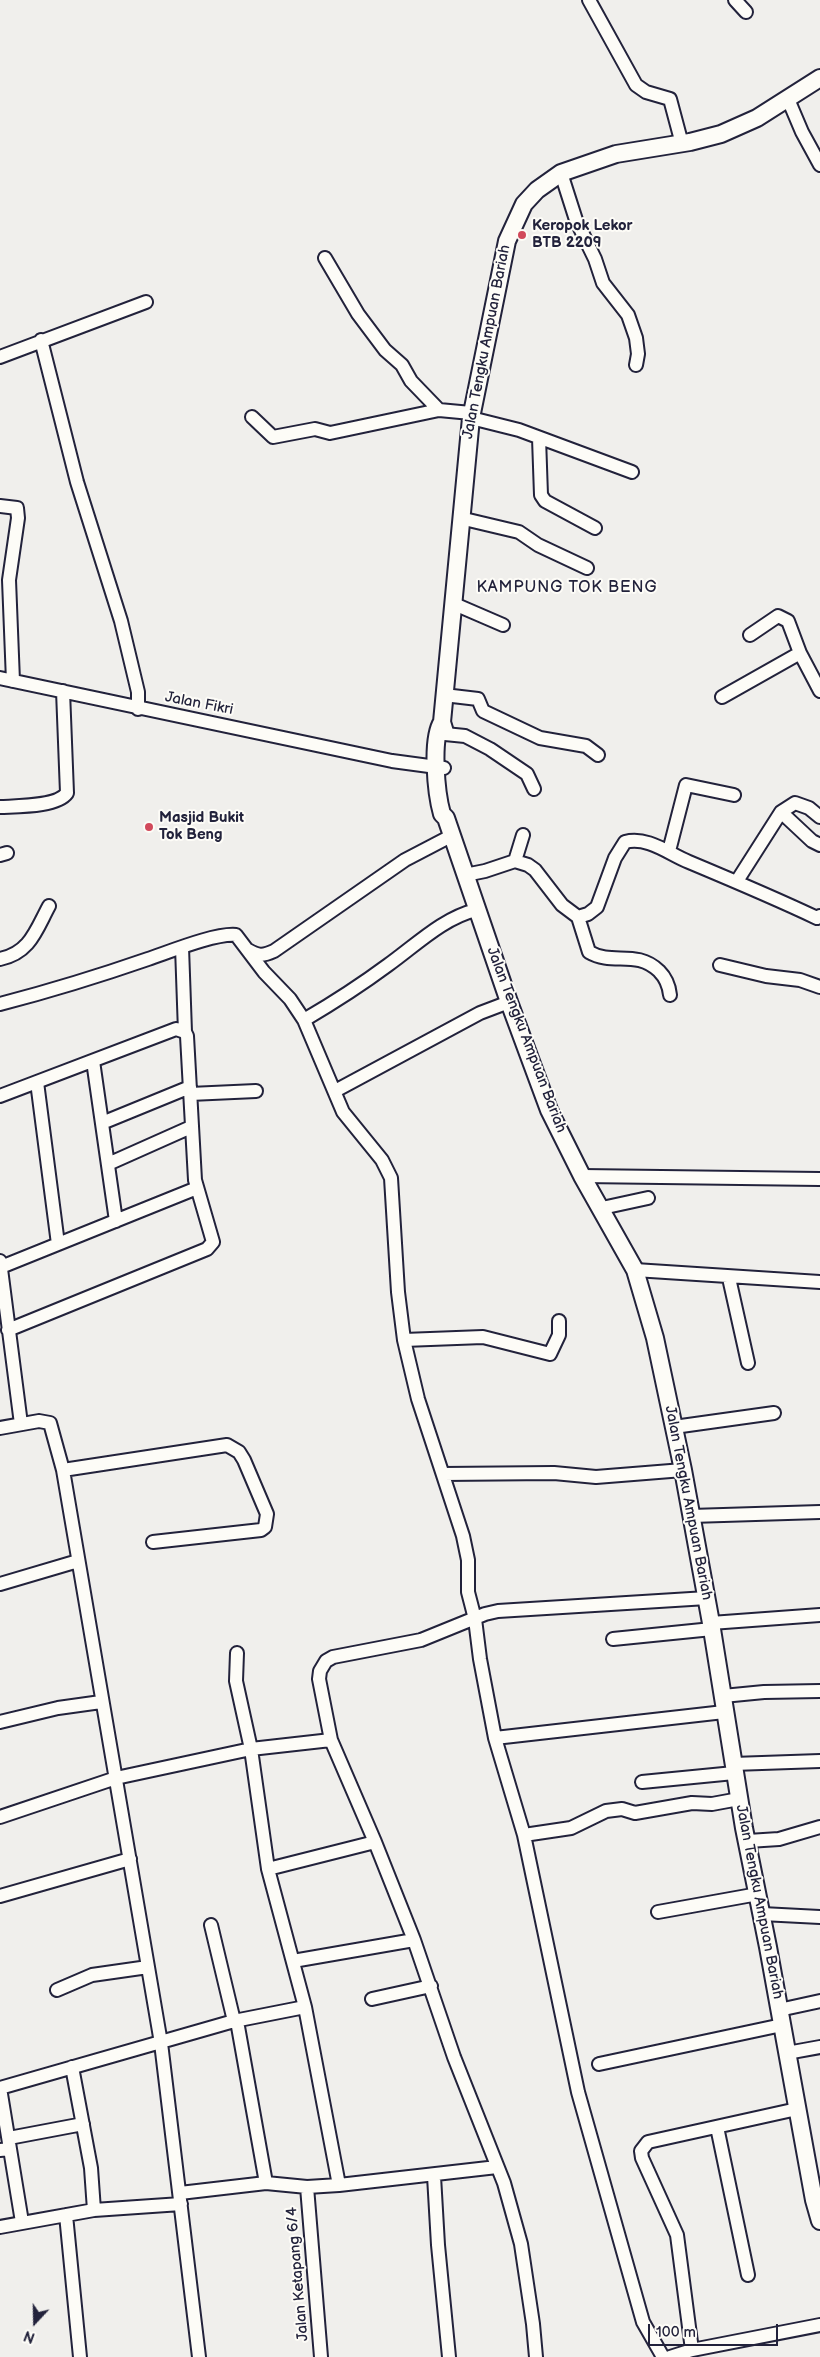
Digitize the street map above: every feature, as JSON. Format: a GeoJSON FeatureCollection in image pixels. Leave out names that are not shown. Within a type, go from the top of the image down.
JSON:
{"type":"FeatureCollection","features":[{"type":"Feature","properties":{"kind":"main road","name":"Jalan Tengku Ampuan Bariah"},"geometry":{"type":"LineString","coordinates":[[820,78],[757,118],[721,134],[682,144],[616,154],[561,173],[537,190],[524,204],[507,241],[471,416],[452,603],[440,770],[440,807],[446,818],[508,1002],[549,1110],[582,1176],[602,1208],[635,1270],[655,1338],[683,1470],[707,1598],[733,1768],[820,2221]]}},
{"type":"Feature","properties":{"kind":"street"},"geometry":{"type":"LineString","coordinates":[[589,0],[636,85],[646,92],[670,99],[682,144]]}},
{"type":"Feature","properties":{"kind":"street"},"geometry":{"type":"LineString","coordinates":[[735,0],[746,12]]}},
{"type":"Feature","properties":{"kind":"street"},"geometry":{"type":"LineString","coordinates":[[788,99],[802,132],[820,165]]}},
{"type":"Feature","properties":{"kind":"street"},"geometry":{"type":"LineString","coordinates":[[561,173],[576,220],[596,259],[603,283],[628,315],[636,338],[638,354],[636,365]]}},
{"type":"Feature","properties":{"kind":"street"},"geometry":{"type":"LineString","coordinates":[[326,258],[358,314],[385,350],[402,365],[411,381],[438,410]]}},
{"type":"Feature","properties":{"kind":"street"},"geometry":{"type":"LineString","coordinates":[[0,357],[146,302]]}},
{"type":"Feature","properties":{"kind":"street"},"geometry":{"type":"LineString","coordinates":[[41,340],[77,482],[120,621],[138,692],[138,709]]}},
{"type":"Feature","properties":{"kind":"street"},"geometry":{"type":"LineString","coordinates":[[252,417],[273,437],[315,429],[330,433],[438,410],[471,416],[518,430],[632,472]]}},
{"type":"Feature","properties":{"kind":"street"},"geometry":{"type":"LineString","coordinates":[[539,438],[541,495],[545,500],[595,528]]}},
{"type":"Feature","properties":{"kind":"street"},"geometry":{"type":"LineString","coordinates":[[0,506],[17,508],[18,518],[9,580],[13,681]]}},
{"type":"Feature","properties":{"kind":"street"},"geometry":{"type":"LineString","coordinates":[[460,518],[519,532],[538,545],[587,568]]}},
{"type":"Feature","properties":{"kind":"street"},"geometry":{"type":"LineString","coordinates":[[452,603],[503,625]]}},
{"type":"Feature","properties":{"kind":"street"},"geometry":{"type":"LineString","coordinates":[[750,635],[778,616],[783,617],[788,621],[800,653],[820,691]]}},
{"type":"Feature","properties":{"kind":"street"},"geometry":{"type":"LineString","coordinates":[[722,698],[800,653]]}},
{"type":"Feature","properties":{"kind":"street","name":"Jalan Fikri"},"geometry":{"type":"LineString","coordinates":[[0,678],[138,709],[392,761],[408,761],[440,770]]}},
{"type":"Feature","properties":{"kind":"street"},"geometry":{"type":"LineString","coordinates":[[0,807],[54,802],[63,798],[67,793],[63,691]]}},
{"type":"Feature","properties":{"kind":"street"},"geometry":{"type":"LineString","coordinates":[[444,695],[478,700],[483,711],[540,738],[586,746],[598,755]]}},
{"type":"Feature","properties":{"kind":"street"},"geometry":{"type":"LineString","coordinates":[[408,761],[423,757],[430,750],[442,728],[465,736],[490,749],[527,774],[534,789]]}},
{"type":"Feature","properties":{"kind":"street","name":"Jalan Fikri"},"geometry":{"type":"LineString","coordinates":[[392,761],[396,764],[440,770]]}},
{"type":"Feature","properties":{"kind":"street"},"geometry":{"type":"LineString","coordinates":[[669,851],[686,785],[734,795]]}},
{"type":"Feature","properties":{"kind":"street"},"geometry":{"type":"LineString","coordinates":[[738,881],[781,812],[795,803],[809,808],[820,817]]}},
{"type":"Feature","properties":{"kind":"street"},"geometry":{"type":"LineString","coordinates":[[781,812],[812,841],[820,845]]}},
{"type":"Feature","properties":{"kind":"street"},"geometry":{"type":"LineString","coordinates":[[515,861],[524,835]]}},
{"type":"Feature","properties":{"kind":"street"},"geometry":{"type":"LineString","coordinates":[[248,950],[257,955],[264,956],[274,951],[405,860],[451,836]]}},
{"type":"Feature","properties":{"kind":"street"},"geometry":{"type":"LineString","coordinates":[[578,917],[588,914],[597,907],[614,858],[625,842],[634,840],[669,851],[686,861],[738,881],[817,918],[820,916]]}},
{"type":"Feature","properties":{"kind":"street"},"geometry":{"type":"LineString","coordinates":[[465,875],[485,871],[515,861],[528,864],[535,870],[549,891],[578,917],[589,952],[598,957],[628,957],[651,963],[664,975],[669,986],[670,995]]}},
{"type":"Feature","properties":{"kind":"street"},"geometry":{"type":"LineString","coordinates":[[0,958],[14,955],[27,945],[49,906]]}},
{"type":"Feature","properties":{"kind":"street"},"geometry":{"type":"LineString","coordinates":[[304,1020],[358,986],[444,923],[461,914],[476,910]]}},
{"type":"Feature","properties":{"kind":"street"},"geometry":{"type":"LineString","coordinates":[[0,1004],[54,990],[182,947],[232,935],[239,937],[264,972],[290,999],[304,1020],[343,1112],[382,1160],[391,1178],[398,1292],[404,1340],[418,1399],[463,1536],[468,1560],[468,1592],[476,1619],[480,1659],[495,1738],[524,1835],[569,2052],[598,2169],[643,2322],[663,2357]]}},
{"type":"Feature","properties":{"kind":"street"},"geometry":{"type":"LineString","coordinates":[[8,1330],[211,1246],[212,1236],[197,1188],[191,1127],[182,947]]}},
{"type":"Feature","properties":{"kind":"street"},"geometry":{"type":"LineString","coordinates":[[264,972],[266,962],[274,951]]}},
{"type":"Feature","properties":{"kind":"street"},"geometry":{"type":"LineString","coordinates":[[720,965],[766,976],[800,980],[820,987]]}},
{"type":"Feature","properties":{"kind":"street"},"geometry":{"type":"LineString","coordinates":[[335,1091],[480,1013],[508,1002]]}},
{"type":"Feature","properties":{"kind":"street"},"geometry":{"type":"LineString","coordinates":[[0,1096],[176,1029],[185,1032]]}},
{"type":"Feature","properties":{"kind":"street"},"geometry":{"type":"LineString","coordinates":[[93,1061],[116,1221]]}},
{"type":"Feature","properties":{"kind":"street"},"geometry":{"type":"LineString","coordinates":[[37,1082],[58,1244]]}},
{"type":"Feature","properties":{"kind":"street"},"geometry":{"type":"LineString","coordinates":[[102,1122],[190,1090],[256,1090]]}},
{"type":"Feature","properties":{"kind":"street"},"geometry":{"type":"LineString","coordinates":[[108,1164],[191,1127]]}},
{"type":"Feature","properties":{"kind":"street"},"geometry":{"type":"LineString","coordinates":[[582,1176],[820,1179]]}},
{"type":"Feature","properties":{"kind":"street"},"geometry":{"type":"LineString","coordinates":[[21,1424],[0,1264],[58,1244],[197,1188]]}},
{"type":"Feature","properties":{"kind":"street"},"geometry":{"type":"LineString","coordinates":[[602,1208],[648,1198]]}},
{"type":"Feature","properties":{"kind":"street"},"geometry":{"type":"LineString","coordinates":[[635,1270],[729,1278],[820,1282]]}},
{"type":"Feature","properties":{"kind":"street"},"geometry":{"type":"LineString","coordinates":[[729,1278],[748,1363]]}},
{"type":"Feature","properties":{"kind":"street"},"geometry":{"type":"LineString","coordinates":[[404,1340],[483,1337],[550,1354],[559,1336],[559,1321]]}},
{"type":"Feature","properties":{"kind":"street"},"geometry":{"type":"LineString","coordinates":[[674,1427],[774,1413]]}},
{"type":"Feature","properties":{"kind":"street"},"geometry":{"type":"LineString","coordinates":[[0,1428],[39,1420],[50,1424],[63,1470],[101,1702],[116,1778],[161,2043],[199,2357]]}},
{"type":"Feature","properties":{"kind":"street"},"geometry":{"type":"LineString","coordinates":[[63,1470],[227,1445],[239,1452],[267,1514],[266,1526],[261,1530],[153,1542]]}},
{"type":"Feature","properties":{"kind":"street"},"geometry":{"type":"LineString","coordinates":[[443,1474],[554,1473],[596,1477],[683,1470]]}},
{"type":"Feature","properties":{"kind":"street"},"geometry":{"type":"LineString","coordinates":[[691,1516],[820,1512]]}},
{"type":"Feature","properties":{"kind":"street"},"geometry":{"type":"LineString","coordinates":[[0,1584],[78,1561]]}},
{"type":"Feature","properties":{"kind":"street"},"geometry":{"type":"LineString","coordinates":[[536,2357],[521,2244],[504,2183],[454,2057],[431,1986],[376,1842],[331,1740],[319,1679],[320,1672],[326,1661],[333,1657],[421,1640],[498,1611],[707,1598]]}},
{"type":"Feature","properties":{"kind":"street"},"geometry":{"type":"LineString","coordinates":[[613,1640],[711,1626],[820,1615]]}},
{"type":"Feature","properties":{"kind":"street"},"geometry":{"type":"LineString","coordinates":[[237,1653],[236,1681],[252,1749],[268,1869],[305,2007],[339,2185]]}},
{"type":"Feature","properties":{"kind":"street"},"geometry":{"type":"LineString","coordinates":[[495,1738],[723,1704],[764,1692],[820,1691]]}},
{"type":"Feature","properties":{"kind":"street"},"geometry":{"type":"LineString","coordinates":[[0,1722],[58,1708],[101,1702]]}},
{"type":"Feature","properties":{"kind":"street"},"geometry":{"type":"LineString","coordinates":[[0,1817],[116,1778],[252,1749],[331,1740]]}},
{"type":"Feature","properties":{"kind":"street"},"geometry":{"type":"LineString","coordinates":[[642,1782],[733,1768],[820,1761]]}},
{"type":"Feature","properties":{"kind":"street"},"geometry":{"type":"LineString","coordinates":[[524,1835],[571,1828],[606,1811],[622,1810],[634,1812],[692,1803],[712,1804],[739,1799]]}},
{"type":"Feature","properties":{"kind":"street"},"geometry":{"type":"LineString","coordinates":[[748,1841],[786,1838],[820,1828]]}},
{"type":"Feature","properties":{"kind":"street"},"geometry":{"type":"LineString","coordinates":[[268,1869],[376,1842]]}},
{"type":"Feature","properties":{"kind":"street"},"geometry":{"type":"LineString","coordinates":[[0,1896],[130,1859]]}},
{"type":"Feature","properties":{"kind":"street"},"geometry":{"type":"LineString","coordinates":[[658,1912],[758,1894]]}},
{"type":"Feature","properties":{"kind":"street"},"geometry":{"type":"LineString","coordinates":[[762,1914],[820,1917]]}},
{"type":"Feature","properties":{"kind":"street"},"geometry":{"type":"LineString","coordinates":[[211,1925],[235,2021],[266,2183]]}},
{"type":"Feature","properties":{"kind":"street"},"geometry":{"type":"LineString","coordinates":[[293,1961],[414,1940]]}},
{"type":"Feature","properties":{"kind":"street"},"geometry":{"type":"LineString","coordinates":[[58,1990],[92,1975],[148,1967]]}},
{"type":"Feature","properties":{"kind":"street"},"geometry":{"type":"LineString","coordinates":[[372,1999],[431,1986]]}},
{"type":"Feature","properties":{"kind":"street"},"geometry":{"type":"LineString","coordinates":[[599,2064],[781,2017],[820,2001]]}},
{"type":"Feature","properties":{"kind":"street"},"geometry":{"type":"LineString","coordinates":[[22,2222],[6,2146],[0,2088],[235,2021],[305,2007]]}},
{"type":"Feature","properties":{"kind":"street"},"geometry":{"type":"LineString","coordinates":[[787,2053],[820,2048]]}},
{"type":"Feature","properties":{"kind":"street"},"geometry":{"type":"LineString","coordinates":[[72,2067],[91,2168],[94,2210]]}},
{"type":"Feature","properties":{"kind":"street"},"geometry":{"type":"LineString","coordinates":[[692,2350],[677,2235],[642,2158],[642,2151],[648,2142],[797,2109]]}},
{"type":"Feature","properties":{"kind":"street"},"geometry":{"type":"LineString","coordinates":[[6,2146],[83,2124]]}},
{"type":"Feature","properties":{"kind":"street"},"geometry":{"type":"LineString","coordinates":[[717,2127],[748,2275]]}},
{"type":"Feature","properties":{"kind":"street"},"geometry":{"type":"LineString","coordinates":[[0,2227],[94,2210],[181,2199],[266,2183],[307,2187],[339,2185],[434,2176],[498,2167]]}},
{"type":"Feature","properties":{"kind":"street"},"geometry":{"type":"LineString","coordinates":[[434,2176],[438,2245],[449,2357]]}},
{"type":"Feature","properties":{"kind":"street","name":"Jalan Ketapang 6/4"},"geometry":{"type":"LineString","coordinates":[[307,2187],[321,2357]]}},
{"type":"Feature","properties":{"kind":"street"},"geometry":{"type":"LineString","coordinates":[[66,2215],[80,2357]]}},
{"type":"Feature","properties":{"kind":"street"},"geometry":{"type":"LineString","coordinates":[[670,2357],[692,2350],[820,2326]]}},
{"type":"Feature","properties":{"kind":"place","name":"Keropok Lekor BTB 2209"},"geometry":{"type":"Point","coordinates":[522,235]}},
{"type":"Feature","properties":{"kind":"place","name":"Masjid Bukit Tok Beng"},"geometry":{"type":"Point","coordinates":[149,827]}},
{"type":"Feature","properties":{"kind":"district","name":"KAMPUNG TOK BENG"},"geometry":{"type":"Point","coordinates":[567,588]}}]}
